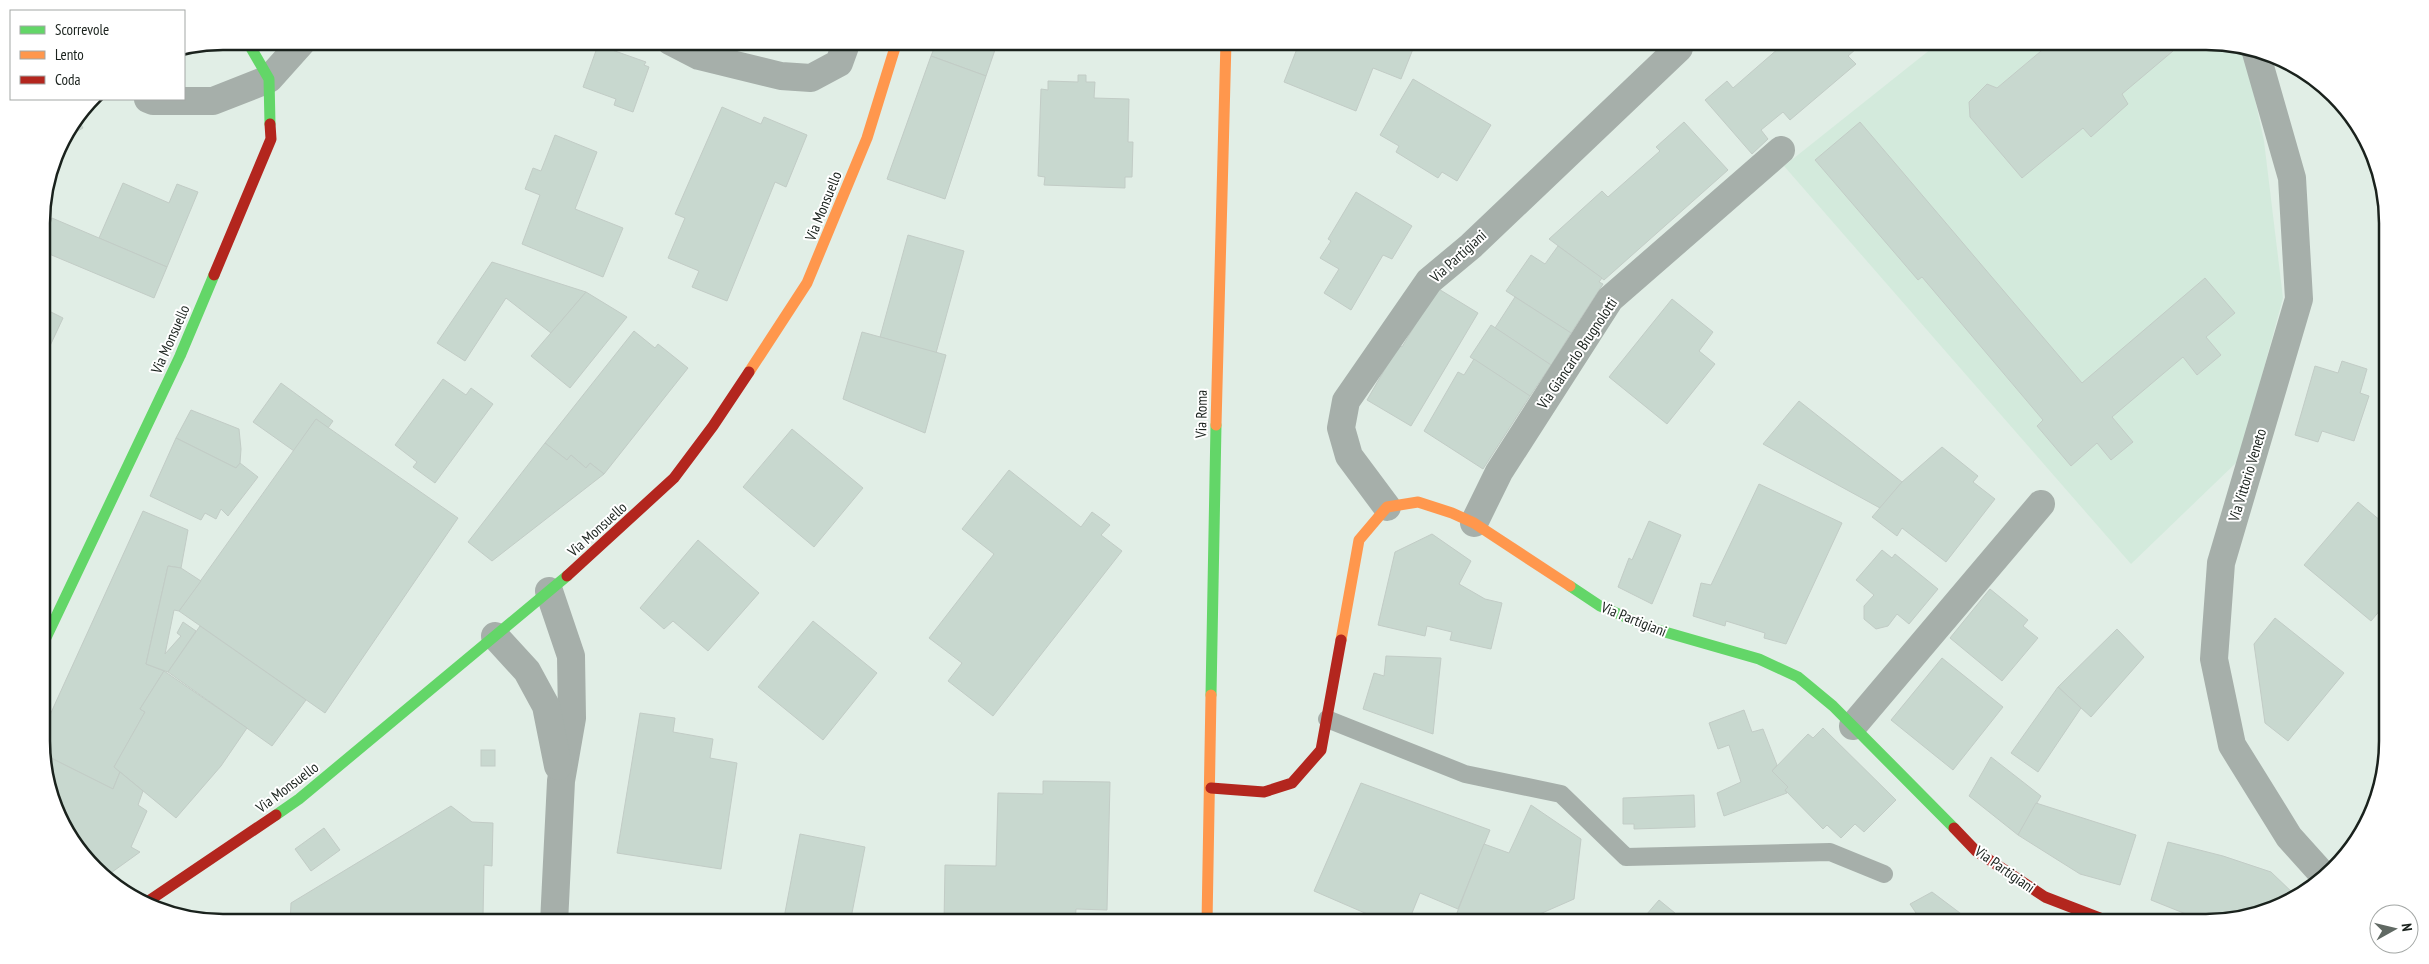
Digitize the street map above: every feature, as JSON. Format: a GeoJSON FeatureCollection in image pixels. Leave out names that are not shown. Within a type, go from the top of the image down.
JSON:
{"type":"FeatureCollection","features":[{"type":"Feature","properties":{"kind":"main road","name":"Via Monsuello"},"geometry":{"type":"LineString","coordinates":[[50,629],[180,356],[271,139],[268,79],[253,50]]}},
{"type":"Feature","properties":{"kind":"main road","name":"Via Monsuello"},"geometry":{"type":"LineString","coordinates":[[152,899],[299,799],[607,542],[674,478],[713,426],[807,283],[867,138],[894,50]]}},
{"type":"Feature","properties":{"kind":"main road","name":"Via Roma"},"geometry":{"type":"LineString","coordinates":[[1207,914],[1215,444],[1226,50]]}},
{"type":"Feature","properties":{"kind":"main road","name":"Via Partigiani"},"geometry":{"type":"LineString","coordinates":[[1387,508],[1418,502],[1452,513],[1474,523],[1600,606],[1651,628],[1759,659],[1798,677],[1833,706],[1976,851],[2045,897],[2089,914]]}},
{"type":"Feature","properties":{"kind":"main road"},"geometry":{"type":"LineString","coordinates":[[1210,788],[1264,792],[1292,783],[1321,750],[1359,540],[1387,508]]}},
{"type":"Feature","properties":{"kind":"street"},"geometry":{"type":"LineString","coordinates":[[150,100],[213,101],[268,79],[294,50]]}},
{"type":"Feature","properties":{"kind":"street"},"geometry":{"type":"LineString","coordinates":[[687,50],[699,56],[781,76],[811,78],[839,63],[844,50]]}},
{"type":"Feature","properties":{"kind":"street","name":"Via Partigiani"},"geometry":{"type":"LineString","coordinates":[[1387,508],[1349,456],[1341,428],[1346,401],[1429,281],[1471,246],[1677,50]]}},
{"type":"Feature","properties":{"kind":"street","name":"Via Vittorio Veneto"},"geometry":{"type":"LineString","coordinates":[[2258,58],[2292,178],[2299,299],[2221,563],[2214,659],[2232,745],[2289,837],[2319,871]]}},
{"type":"Feature","properties":{"kind":"street","name":"Via Giancarlo Brugnolotti"},"geometry":{"type":"LineString","coordinates":[[1474,523],[1499,472],[1610,299],[1782,150]]}},
{"type":"Feature","properties":{"kind":"street"},"geometry":{"type":"LineString","coordinates":[[1853,726],[2041,504]]}},
{"type":"Feature","properties":{"kind":"street"},"geometry":{"type":"LineString","coordinates":[[549,591],[571,656],[572,718],[561,781],[554,914]]}},
{"type":"Feature","properties":{"kind":"street"},"geometry":{"type":"LineString","coordinates":[[495,636],[526,672],[546,706],[561,781]]}},
{"type":"Feature","properties":{"kind":"lane"},"geometry":{"type":"LineString","coordinates":[[1327,719],[1466,774],[1561,794],[1626,857],[1830,852],[1884,874]]}},
{"type":"Feature","properties":{"kind":"shaded area"},"geometry":{"type":"Polygon","coordinates":[[[1930,50],[2206,50],[2229,51],[2245,55],[2264,141],[2283,298],[2239,460],[2131,564],[1784,166],[1930,50]]]}},
{"type":"Feature","properties":{"kind":"building"},"geometry":{"type":"Polygon","coordinates":[[[596,50],[612,50],[646,62],[644,65],[649,67],[633,112],[614,105],[616,99],[583,87],[596,50]]]}},
{"type":"Feature","properties":{"kind":"building"},"geometry":{"type":"Polygon","coordinates":[[[933,50],[995,50],[986,76],[931,56],[933,50]]]}},
{"type":"Feature","properties":{"kind":"building"},"geometry":{"type":"Polygon","coordinates":[[[1296,50],[1413,50],[1401,79],[1373,68],[1356,111],[1284,82],[1296,50]]]}},
{"type":"Feature","properties":{"kind":"building"},"geometry":{"type":"Polygon","coordinates":[[[1777,50],[1855,50],[1848,56],[1856,64],[1790,120],[1783,112],[1761,130],[1768,139],[1752,154],[1705,100],[1727,81],[1733,88],[1777,50]]]}},
{"type":"Feature","properties":{"kind":"building"},"geometry":{"type":"Polygon","coordinates":[[[2042,50],[2173,51],[2122,94],[2128,104],[2091,137],[2083,128],[2022,178],[1970,117],[1969,102],[1987,84],[1997,88],[2042,50]]]}},
{"type":"Feature","properties":{"kind":"building"},"geometry":{"type":"Polygon","coordinates":[[[931,56],[986,76],[945,199],[887,179],[931,56]]]}},
{"type":"Feature","properties":{"kind":"building"},"geometry":{"type":"Polygon","coordinates":[[[1078,75],[1086,75],[1086,82],[1095,82],[1094,98],[1129,99],[1128,142],[1133,142],[1132,177],[1125,177],[1125,188],[1044,185],[1045,177],[1038,176],[1041,89],[1048,90],[1048,81],[1078,82],[1078,75]]]}},
{"type":"Feature","properties":{"kind":"building"},"geometry":{"type":"Polygon","coordinates":[[[1413,79],[1491,125],[1457,181],[1442,172],[1438,178],[1396,152],[1399,146],[1380,135],[1413,79]]]}},
{"type":"Feature","properties":{"kind":"building"},"geometry":{"type":"Polygon","coordinates":[[[722,107],[761,124],[764,117],[807,135],[786,187],[775,182],[727,301],[692,287],[699,271],[668,258],[685,218],[675,214],[722,107]]]}},
{"type":"Feature","properties":{"kind":"building"},"geometry":{"type":"Polygon","coordinates":[[[1684,122],[1728,170],[1604,280],[1549,239],[1602,191],[1608,197],[1660,151],[1656,147],[1684,122]]]}},
{"type":"Feature","properties":{"kind":"building"},"geometry":{"type":"Polygon","coordinates":[[[1860,122],[2082,383],[2205,278],[2235,313],[2206,337],[2221,355],[2197,375],[2183,357],[2112,417],[2133,442],[2111,460],[2097,443],[2071,466],[2037,426],[2043,420],[1922,277],[1918,280],[1815,160],[1860,122]]]}},
{"type":"Feature","properties":{"kind":"building"},"geometry":{"type":"Polygon","coordinates":[[[81,124],[83,128],[76,132],[81,124]]]}},
{"type":"Feature","properties":{"kind":"building"},"geometry":{"type":"Polygon","coordinates":[[[555,135],[597,152],[575,209],[623,228],[603,277],[522,244],[540,195],[525,189],[533,168],[541,171],[555,135]]]}},
{"type":"Feature","properties":{"kind":"building"},"geometry":{"type":"Polygon","coordinates":[[[123,183],[169,203],[177,184],[198,192],[167,267],[99,238],[123,183]]]}},
{"type":"Feature","properties":{"kind":"building"},"geometry":{"type":"Polygon","coordinates":[[[1356,192],[1412,226],[1392,259],[1383,255],[1351,310],[1324,293],[1339,269],[1320,258],[1331,241],[1328,239],[1356,192]]]}},
{"type":"Feature","properties":{"kind":"building"},"geometry":{"type":"Polygon","coordinates":[[[52,218],[167,267],[154,298],[50,254],[50,223],[52,218]]]}},
{"type":"Feature","properties":{"kind":"building"},"geometry":{"type":"Polygon","coordinates":[[[908,235],[964,251],[936,353],[880,337],[908,235]]]}},
{"type":"Feature","properties":{"kind":"building"},"geometry":{"type":"Polygon","coordinates":[[[1558,246],[1602,278],[1599,282],[1603,284],[1571,333],[1506,291],[1531,255],[1545,264],[1558,246]]]}},
{"type":"Feature","properties":{"kind":"building"},"geometry":{"type":"Polygon","coordinates":[[[492,262],[586,292],[551,333],[506,298],[465,361],[437,343],[492,262]]]}},
{"type":"Feature","properties":{"kind":"building"},"geometry":{"type":"Polygon","coordinates":[[[1437,288],[1478,313],[1411,426],[1367,400],[1399,345],[1402,347],[1437,288]]]}},
{"type":"Feature","properties":{"kind":"building"},"geometry":{"type":"Polygon","coordinates":[[[586,292],[627,317],[570,388],[531,356],[586,292]]]}},
{"type":"Feature","properties":{"kind":"building"},"geometry":{"type":"Polygon","coordinates":[[[1515,297],[1571,333],[1551,365],[1495,328],[1515,297]]]}},
{"type":"Feature","properties":{"kind":"building"},"geometry":{"type":"Polygon","coordinates":[[[1672,299],[1713,332],[1699,351],[1715,364],[1667,424],[1609,377],[1672,299]]]}},
{"type":"Feature","properties":{"kind":"building"},"geometry":{"type":"Polygon","coordinates":[[[50,312],[63,318],[50,346],[50,312]]]}},
{"type":"Feature","properties":{"kind":"building"},"geometry":{"type":"Polygon","coordinates":[[[1491,325],[1551,365],[1530,396],[1470,357],[1491,325]]]}},
{"type":"Feature","properties":{"kind":"building"},"geometry":{"type":"Polygon","coordinates":[[[634,331],[655,348],[658,344],[688,368],[604,474],[590,463],[586,468],[571,455],[567,460],[545,443],[634,331]]]}},
{"type":"Feature","properties":{"kind":"building"},"geometry":{"type":"Polygon","coordinates":[[[862,332],[946,355],[925,433],[843,399],[862,332]]]}},
{"type":"Feature","properties":{"kind":"building"},"geometry":{"type":"Polygon","coordinates":[[[1474,359],[1530,396],[1483,469],[1424,431],[1458,372],[1464,375],[1474,359]]]}},
{"type":"Feature","properties":{"kind":"building"},"geometry":{"type":"Polygon","coordinates":[[[2342,361],[2367,369],[2360,393],[2369,396],[2354,441],[2322,431],[2318,442],[2295,435],[2315,366],[2338,373],[2342,361]]]}},
{"type":"Feature","properties":{"kind":"building"},"geometry":{"type":"Polygon","coordinates":[[[443,379],[466,395],[471,388],[493,404],[435,483],[413,467],[417,462],[395,445],[443,379]]]}},
{"type":"Feature","properties":{"kind":"building"},"geometry":{"type":"Polygon","coordinates":[[[281,383],[333,421],[328,428],[316,419],[294,451],[253,422],[281,383]]]}},
{"type":"Feature","properties":{"kind":"building"},"geometry":{"type":"Polygon","coordinates":[[[1799,401],[1902,482],[1880,508],[1763,444],[1799,401]]]}},
{"type":"Feature","properties":{"kind":"building"},"geometry":{"type":"Polygon","coordinates":[[[191,410],[239,429],[240,463],[236,468],[176,438],[191,410]]]}},
{"type":"Feature","properties":{"kind":"building"},"geometry":{"type":"Polygon","coordinates":[[[316,419],[458,518],[325,713],[179,611],[316,419]]]}},
{"type":"Feature","properties":{"kind":"building"},"geometry":{"type":"Polygon","coordinates":[[[792,429],[863,488],[814,547],[743,487],[792,429]]]}},
{"type":"Feature","properties":{"kind":"building"},"geometry":{"type":"Polygon","coordinates":[[[176,438],[236,468],[240,463],[258,477],[228,516],[221,509],[216,519],[205,513],[201,520],[150,496],[176,438]]]}},
{"type":"Feature","properties":{"kind":"building"},"geometry":{"type":"Polygon","coordinates":[[[545,443],[567,460],[571,455],[586,468],[590,463],[604,474],[492,561],[468,542],[545,443]]]}},
{"type":"Feature","properties":{"kind":"building"},"geometry":{"type":"Polygon","coordinates":[[[1942,447],[1978,476],[1973,482],[1995,499],[1946,562],[1902,528],[1897,536],[1872,517],[1902,482],[1942,447]]]}},
{"type":"Feature","properties":{"kind":"building"},"geometry":{"type":"Polygon","coordinates":[[[1009,470],[1081,527],[1092,512],[1110,525],[1101,535],[1122,551],[993,716],[948,681],[962,663],[929,638],[994,554],[962,529],[1009,470]]]}},
{"type":"Feature","properties":{"kind":"building"},"geometry":{"type":"Polygon","coordinates":[[[1759,484],[1842,523],[1786,644],[1764,638],[1765,633],[1726,621],[1725,626],[1693,616],[1701,583],[1711,585],[1759,484]]]}},
{"type":"Feature","properties":{"kind":"building"},"geometry":{"type":"Polygon","coordinates":[[[2358,502],[2379,519],[2379,612],[2371,621],[2304,565],[2358,502]]]}},
{"type":"Feature","properties":{"kind":"building"},"geometry":{"type":"Polygon","coordinates":[[[143,511],[188,530],[181,568],[168,566],[146,664],[164,671],[140,709],[145,712],[114,767],[120,772],[113,789],[51,758],[50,715],[143,511]]]}},
{"type":"Feature","properties":{"kind":"building"},"geometry":{"type":"Polygon","coordinates":[[[1649,521],[1681,535],[1652,604],[1618,587],[1629,558],[1632,560],[1649,521]]]}},
{"type":"Feature","properties":{"kind":"building"},"geometry":{"type":"Polygon","coordinates":[[[1432,534],[1471,561],[1459,584],[1485,599],[1502,603],[1491,649],[1450,640],[1452,632],[1427,626],[1425,636],[1378,625],[1395,552],[1432,534]]]}},
{"type":"Feature","properties":{"kind":"building"},"geometry":{"type":"Polygon","coordinates":[[[698,540],[759,593],[708,651],[673,621],[664,629],[640,608],[698,540]]]}},
{"type":"Feature","properties":{"kind":"building"},"geometry":{"type":"Polygon","coordinates":[[[1882,550],[1892,558],[1895,554],[1938,589],[1909,624],[1897,614],[1888,626],[1876,629],[1864,619],[1864,606],[1874,595],[1856,580],[1882,550]]]}},
{"type":"Feature","properties":{"kind":"building"},"geometry":{"type":"Polygon","coordinates":[[[168,566],[181,568],[201,581],[179,611],[174,610],[165,654],[181,636],[177,633],[183,622],[196,631],[168,672],[146,664],[168,566]]]}},
{"type":"Feature","properties":{"kind":"building"},"geometry":{"type":"Polygon","coordinates":[[[1990,589],[2028,620],[2023,626],[2038,638],[2002,681],[1950,638],[1990,589]]]}},
{"type":"Feature","properties":{"kind":"building"},"geometry":{"type":"Polygon","coordinates":[[[2275,618],[2344,673],[2288,741],[2265,723],[2254,644],[2275,618]]]}},
{"type":"Feature","properties":{"kind":"building"},"geometry":{"type":"Polygon","coordinates":[[[813,621],[877,673],[823,740],[758,687],[813,621]]]}},
{"type":"Feature","properties":{"kind":"building"},"geometry":{"type":"Polygon","coordinates":[[[200,626],[306,700],[272,746],[168,672],[200,626]]]}},
{"type":"Feature","properties":{"kind":"building"},"geometry":{"type":"Polygon","coordinates":[[[2117,629],[2144,657],[2091,717],[2058,687],[2117,629]]]}},
{"type":"Feature","properties":{"kind":"building"},"geometry":{"type":"Polygon","coordinates":[[[1386,656],[1441,658],[1433,734],[1363,709],[1374,673],[1384,676],[1386,656]]]}},
{"type":"Feature","properties":{"kind":"building"},"geometry":{"type":"Polygon","coordinates":[[[1942,658],[2003,707],[1953,770],[1891,720],[1942,658]]]}},
{"type":"Feature","properties":{"kind":"building"},"geometry":{"type":"Polygon","coordinates":[[[164,671],[247,728],[221,766],[176,818],[114,767],[145,712],[140,709],[164,671]]]}},
{"type":"Feature","properties":{"kind":"building"},"geometry":{"type":"Polygon","coordinates":[[[2058,687],[2081,708],[2038,772],[2011,753],[2058,687]]]}},
{"type":"Feature","properties":{"kind":"building"},"geometry":{"type":"Polygon","coordinates":[[[1744,710],[1752,732],[1763,729],[1777,765],[1772,771],[1788,787],[1785,790],[1787,793],[1724,816],[1717,793],[1741,782],[1729,745],[1718,749],[1709,723],[1744,710]]]}},
{"type":"Feature","properties":{"kind":"building"},"geometry":{"type":"Polygon","coordinates":[[[640,713],[675,718],[673,732],[713,739],[710,758],[737,763],[721,869],[617,853],[640,713]]]}},
{"type":"Feature","properties":{"kind":"building"},"geometry":{"type":"Polygon","coordinates":[[[1823,728],[1896,800],[1864,832],[1855,824],[1841,838],[1827,825],[1823,829],[1785,790],[1788,787],[1772,771],[1808,734],[1813,738],[1823,728]]]}},
{"type":"Feature","properties":{"kind":"building"},"geometry":{"type":"Polygon","coordinates":[[[481,750],[495,750],[495,766],[481,766],[481,750]]]}},
{"type":"Feature","properties":{"kind":"building"},"geometry":{"type":"Polygon","coordinates":[[[1991,757],[2041,796],[2018,835],[1969,796],[1991,757]]]}},
{"type":"Feature","properties":{"kind":"building"},"geometry":{"type":"Polygon","coordinates":[[[51,758],[113,789],[120,772],[143,791],[138,805],[147,811],[131,847],[140,852],[111,873],[93,855],[79,837],[68,818],[59,797],[51,758]]]}},
{"type":"Feature","properties":{"kind":"building"},"geometry":{"type":"Polygon","coordinates":[[[1043,781],[1110,782],[1107,910],[1076,909],[1076,914],[944,914],[945,865],[996,866],[998,793],[1043,794],[1043,781]]]}},
{"type":"Feature","properties":{"kind":"building"},"geometry":{"type":"Polygon","coordinates":[[[1361,783],[1490,830],[1458,909],[1420,893],[1412,914],[1367,914],[1314,891],[1361,783]]]}},
{"type":"Feature","properties":{"kind":"building"},"geometry":{"type":"Polygon","coordinates":[[[1694,795],[1695,827],[1634,829],[1634,824],[1623,824],[1623,798],[1694,795]]]}},
{"type":"Feature","properties":{"kind":"building"},"geometry":{"type":"Polygon","coordinates":[[[2036,803],[2136,835],[2120,885],[2080,874],[2018,835],[2036,803]]]}},
{"type":"Feature","properties":{"kind":"building"},"geometry":{"type":"Polygon","coordinates":[[[1531,805],[1581,839],[1574,899],[1540,914],[1457,914],[1484,844],[1509,853],[1531,805]]]}},
{"type":"Feature","properties":{"kind":"building"},"geometry":{"type":"Polygon","coordinates":[[[451,806],[472,822],[493,823],[492,866],[484,865],[483,914],[290,914],[291,903],[451,806]]]}},
{"type":"Feature","properties":{"kind":"building"},"geometry":{"type":"Polygon","coordinates":[[[324,828],[340,850],[311,871],[295,849],[324,828]]]}},
{"type":"Feature","properties":{"kind":"building"},"geometry":{"type":"Polygon","coordinates":[[[800,834],[865,847],[852,914],[785,914],[800,834]]]}},
{"type":"Feature","properties":{"kind":"building"},"geometry":{"type":"Polygon","coordinates":[[[2168,842],[2223,856],[2271,872],[2292,892],[2251,908],[2218,914],[2186,914],[2151,900],[2168,842]]]}},
{"type":"Feature","properties":{"kind":"building"},"geometry":{"type":"Polygon","coordinates":[[[1932,892],[1961,914],[1917,914],[1910,904],[1932,892]]]}},
{"type":"Feature","properties":{"kind":"building"},"geometry":{"type":"Polygon","coordinates":[[[1659,900],[1676,914],[1647,914],[1659,900]]]}},
{"type":"Feature","properties":{"kind":"traffic: fast"},"geometry":{"type":"LineString","coordinates":[[252,50],[269,79],[270,124]]}},
{"type":"Feature","properties":{"kind":"traffic: fast"},"geometry":{"type":"LineString","coordinates":[[50,629],[180,356],[214,275]]}},
{"type":"Feature","properties":{"kind":"traffic: fast"},"geometry":{"type":"LineString","coordinates":[[1211,695],[1216,425]]}},
{"type":"Feature","properties":{"kind":"traffic: fast"},"geometry":{"type":"LineString","coordinates":[[276,815],[299,799],[567,576]]}},
{"type":"Feature","properties":{"kind":"traffic: fast"},"geometry":{"type":"LineString","coordinates":[[1570,586],[1600,606],[1651,628],[1759,659],[1798,677],[1833,706],[1954,828]]}},
{"type":"Feature","properties":{"kind":"traffic: slow"},"geometry":{"type":"LineString","coordinates":[[749,372],[807,283],[867,138],[894,50]]}},
{"type":"Feature","properties":{"kind":"traffic: slow"},"geometry":{"type":"LineString","coordinates":[[1216,425],[1226,50]]}},
{"type":"Feature","properties":{"kind":"traffic: slow"},"geometry":{"type":"LineString","coordinates":[[1341,640],[1359,540],[1387,507],[1418,502],[1452,513],[1474,523],[1570,586]]}},
{"type":"Feature","properties":{"kind":"traffic: slow"},"geometry":{"type":"LineString","coordinates":[[1207,914],[1211,695]]}},
{"type":"Feature","properties":{"kind":"traffic: jam"},"geometry":{"type":"LineString","coordinates":[[214,275],[271,139],[270,124]]}},
{"type":"Feature","properties":{"kind":"traffic: jam"},"geometry":{"type":"LineString","coordinates":[[567,576],[674,478],[713,426],[749,372]]}},
{"type":"Feature","properties":{"kind":"traffic: jam"},"geometry":{"type":"LineString","coordinates":[[1211,788],[1264,792],[1292,783],[1321,750],[1341,640]]}},
{"type":"Feature","properties":{"kind":"traffic: jam"},"geometry":{"type":"LineString","coordinates":[[152,899],[276,815]]}},
{"type":"Feature","properties":{"kind":"traffic: jam"},"geometry":{"type":"LineString","coordinates":[[1954,828],[1976,851],[2045,897],[2089,914]]}}]}
